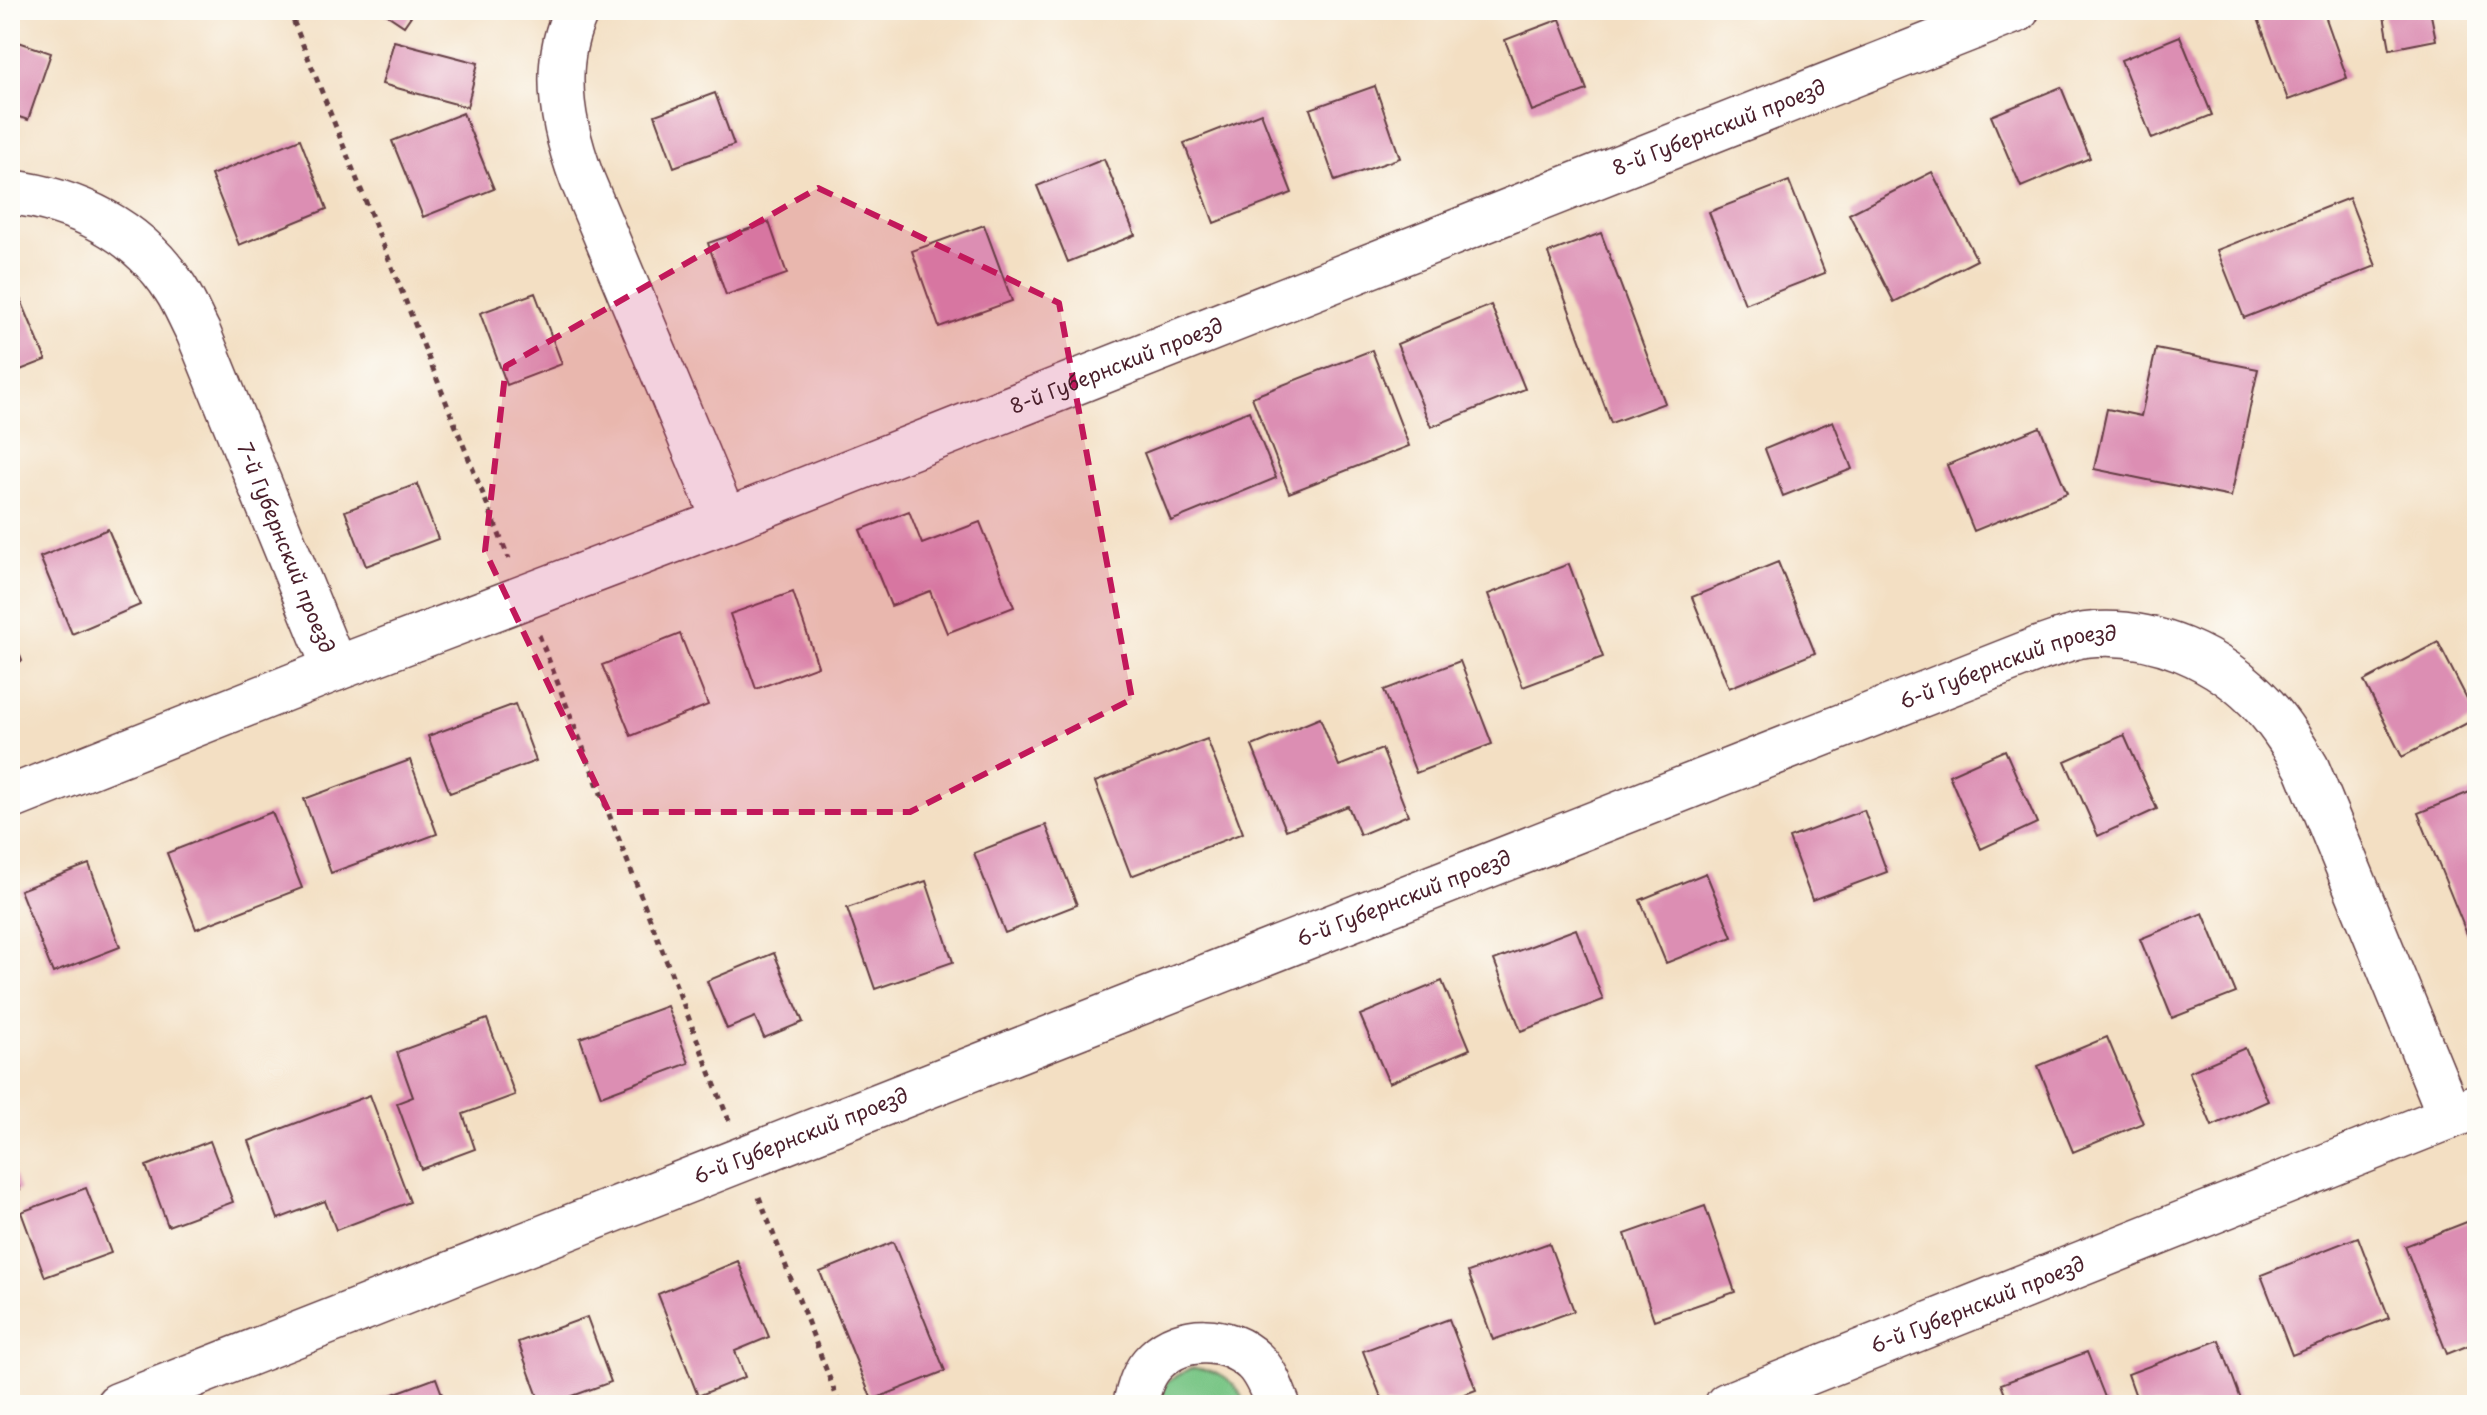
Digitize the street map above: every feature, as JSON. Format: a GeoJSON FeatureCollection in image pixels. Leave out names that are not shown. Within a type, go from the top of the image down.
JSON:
{"type":"FeatureCollection","features":[{"type":"Feature","properties":{"kind":"street"},"geometry":{"type":"LineString","coordinates":[[577,10],[563,57],[561,99],[568,140],[725,521]]}},
{"type":"Feature","properties":{"kind":"street","name":"8-й Губернский проезд"},"geometry":{"type":"LineString","coordinates":[[335,669],[725,521],[2017,10]]}},
{"type":"Feature","properties":{"kind":"street","name":"7-й Губернский проезд"},"geometry":{"type":"LineString","coordinates":[[10,192],[40,195],[80,208],[117,228],[149,255],[175,288],[198,332],[335,669],[10,798]]}},
{"type":"Feature","properties":{"kind":"street","name":"6-й Губернский проезд"},"geometry":{"type":"LineString","coordinates":[[118,1405],[2038,649],[2083,635],[2129,634],[2166,643],[2235,679],[2263,705],[2287,734],[2307,768],[2463,1111],[1727,1405]]}},
{"type":"Feature","properties":{"kind":"street"},"geometry":{"type":"LineString","coordinates":[[1135,1405],[1141,1382],[1156,1360],[1179,1345],[1207,1340],[1233,1346],[1256,1362],[1278,1405]]}},
{"type":"Feature","properties":{"kind":"path"},"geometry":{"type":"LineString","coordinates":[[289,10],[524,598],[840,1405]]}},
{"type":"Feature","properties":{"kind":"highlighted area"},"geometry":{"type":"Polygon","coordinates":[[[818,188],[1059,303],[1132,699],[910,812],[609,812],[485,551],[506,366],[818,188]]]}},
{"type":"Feature","properties":{"kind":"green space"},"geometry":{"type":"Polygon","coordinates":[[[1192,1368],[1225,1378],[1247,1405],[1156,1405],[1168,1382],[1192,1368]]]}},
{"type":"Feature","properties":{"kind":"building"},"geometry":{"type":"Polygon","coordinates":[[[380,10],[415,10],[404,26],[380,10]]]}},
{"type":"Feature","properties":{"kind":"building"},"geometry":{"type":"Polygon","coordinates":[[[2264,10],[2323,10],[2347,78],[2288,100],[2256,13],[2264,10]]]}},
{"type":"Feature","properties":{"kind":"building"},"geometry":{"type":"Polygon","coordinates":[[[2383,10],[2430,10],[2436,40],[2390,49],[2383,10]]]}},
{"type":"Feature","properties":{"kind":"building"},"geometry":{"type":"Polygon","coordinates":[[[1560,19],[1587,90],[1532,111],[1505,40],[1560,19]]]}},
{"type":"Feature","properties":{"kind":"building"},"geometry":{"type":"Polygon","coordinates":[[[2180,36],[2212,115],[2152,139],[2121,60],[2180,36]]]}},
{"type":"Feature","properties":{"kind":"building"},"geometry":{"type":"Polygon","coordinates":[[[10,39],[51,53],[28,120],[10,114],[10,39]]]}},
{"type":"Feature","properties":{"kind":"building"},"geometry":{"type":"Polygon","coordinates":[[[394,41],[478,63],[467,107],[382,84],[394,41]]]}},
{"type":"Feature","properties":{"kind":"building"},"geometry":{"type":"Polygon","coordinates":[[[1375,86],[1400,158],[1335,181],[1310,109],[1375,86]]]}},
{"type":"Feature","properties":{"kind":"building"},"geometry":{"type":"Polygon","coordinates":[[[2061,87],[2090,158],[2021,187],[1991,116],[2061,87]]]}},
{"type":"Feature","properties":{"kind":"building"},"geometry":{"type":"Polygon","coordinates":[[[715,93],[734,145],[674,167],[655,115],[715,93]]]}},
{"type":"Feature","properties":{"kind":"building"},"geometry":{"type":"Polygon","coordinates":[[[463,113],[494,189],[423,217],[392,141],[463,113]]]}},
{"type":"Feature","properties":{"kind":"building"},"geometry":{"type":"Polygon","coordinates":[[[1261,113],[1292,193],[1214,223],[1184,143],[1261,113]]]}},
{"type":"Feature","properties":{"kind":"building"},"geometry":{"type":"Polygon","coordinates":[[[300,139],[327,209],[239,245],[211,175],[300,139]]]}},
{"type":"Feature","properties":{"kind":"building"},"geometry":{"type":"Polygon","coordinates":[[[1104,159],[1135,235],[1068,262],[1037,186],[1104,159]]]}},
{"type":"Feature","properties":{"kind":"building"},"geometry":{"type":"Polygon","coordinates":[[[1932,172],[1977,260],[1894,302],[1849,214],[1932,172]]]}},
{"type":"Feature","properties":{"kind":"building"},"geometry":{"type":"Polygon","coordinates":[[[1789,181],[1825,273],[1745,304],[1709,212],[1789,181]]]}},
{"type":"Feature","properties":{"kind":"building"},"geometry":{"type":"Polygon","coordinates":[[[2349,198],[2376,266],[2244,318],[2217,250],[2349,198]]]}},
{"type":"Feature","properties":{"kind":"building"},"geometry":{"type":"Polygon","coordinates":[[[769,222],[787,274],[726,295],[708,243],[769,222]]]}},
{"type":"Feature","properties":{"kind":"building"},"geometry":{"type":"Polygon","coordinates":[[[984,225],[1012,301],[939,327],[912,251],[984,225]]]}},
{"type":"Feature","properties":{"kind":"building"},"geometry":{"type":"Polygon","coordinates":[[[1601,233],[1665,403],[1611,423],[1548,253],[1601,233]]]}},
{"type":"Feature","properties":{"kind":"building"},"geometry":{"type":"Polygon","coordinates":[[[13,281],[46,360],[10,374],[10,282],[13,281]]]}},
{"type":"Feature","properties":{"kind":"building"},"geometry":{"type":"Polygon","coordinates":[[[535,293],[562,364],[507,385],[480,313],[535,293]]]}},
{"type":"Feature","properties":{"kind":"building"},"geometry":{"type":"Polygon","coordinates":[[[1491,305],[1525,389],[1431,427],[1397,344],[1491,305]]]}},
{"type":"Feature","properties":{"kind":"building"},"geometry":{"type":"Polygon","coordinates":[[[2156,349],[2258,369],[2231,497],[2094,469],[2107,409],[2141,416],[2156,349]]]}},
{"type":"Feature","properties":{"kind":"building"},"geometry":{"type":"Polygon","coordinates":[[[1372,350],[1409,446],[1289,493],[1252,397],[1372,350]]]}},
{"type":"Feature","properties":{"kind":"building"},"geometry":{"type":"Polygon","coordinates":[[[1249,411],[1276,478],[1171,521],[1144,453],[1249,411]]]}},
{"type":"Feature","properties":{"kind":"building"},"geometry":{"type":"Polygon","coordinates":[[[1833,421],[1852,469],[1783,496],[1765,449],[1833,421]]]}},
{"type":"Feature","properties":{"kind":"building"},"geometry":{"type":"Polygon","coordinates":[[[2040,427],[2067,493],[1974,531],[1947,465],[2040,427]]]}},
{"type":"Feature","properties":{"kind":"building"},"geometry":{"type":"Polygon","coordinates":[[[417,484],[438,539],[366,566],[345,511],[417,484]]]}},
{"type":"Feature","properties":{"kind":"building"},"geometry":{"type":"Polygon","coordinates":[[[909,511],[922,544],[980,522],[1014,607],[947,633],[930,591],[891,606],[860,530],[909,511]]]}},
{"type":"Feature","properties":{"kind":"building"},"geometry":{"type":"Polygon","coordinates":[[[108,529],[140,605],[72,634],[40,557],[108,529]]]}},
{"type":"Feature","properties":{"kind":"building"},"geometry":{"type":"Polygon","coordinates":[[[1778,562],[1815,653],[1729,688],[1692,597],[1778,562]]]}},
{"type":"Feature","properties":{"kind":"building"},"geometry":{"type":"Polygon","coordinates":[[[1569,564],[1603,657],[1523,687],[1488,594],[1569,564]]]}},
{"type":"Feature","properties":{"kind":"building"},"geometry":{"type":"Polygon","coordinates":[[[793,592],[818,666],[756,689],[730,614],[793,592]]]}},
{"type":"Feature","properties":{"kind":"building"},"geometry":{"type":"Polygon","coordinates":[[[10,629],[22,661],[10,665],[10,629]]]}},
{"type":"Feature","properties":{"kind":"building"},"geometry":{"type":"Polygon","coordinates":[[[680,634],[708,705],[631,736],[602,665],[680,634]]]}},
{"type":"Feature","properties":{"kind":"building"},"geometry":{"type":"Polygon","coordinates":[[[2438,642],[2477,718],[2402,757],[2364,681],[2438,642]]]}},
{"type":"Feature","properties":{"kind":"building"},"geometry":{"type":"Polygon","coordinates":[[[1460,661],[1492,744],[1416,773],[1384,690],[1460,661]]]}},
{"type":"Feature","properties":{"kind":"building"},"geometry":{"type":"Polygon","coordinates":[[[515,704],[536,761],[450,793],[428,736],[515,704]]]}},
{"type":"Feature","properties":{"kind":"building"},"geometry":{"type":"Polygon","coordinates":[[[1320,718],[1339,766],[1382,749],[1408,815],[1360,835],[1348,806],[1286,830],[1252,746],[1320,718]]]}},
{"type":"Feature","properties":{"kind":"building"},"geometry":{"type":"Polygon","coordinates":[[[2124,735],[2157,809],[2098,836],[2065,761],[2124,735]]]}},
{"type":"Feature","properties":{"kind":"building"},"geometry":{"type":"Polygon","coordinates":[[[1207,739],[1243,833],[1131,876],[1095,782],[1207,739]]]}},
{"type":"Feature","properties":{"kind":"building"},"geometry":{"type":"Polygon","coordinates":[[[2005,750],[2037,823],[1981,849],[1949,775],[2005,750]]]}},
{"type":"Feature","properties":{"kind":"building"},"geometry":{"type":"Polygon","coordinates":[[[410,760],[437,834],[331,873],[304,799],[410,760]]]}},
{"type":"Feature","properties":{"kind":"building"},"geometry":{"type":"Polygon","coordinates":[[[2477,789],[2477,959],[2418,813],[2477,789]]]}},
{"type":"Feature","properties":{"kind":"building"},"geometry":{"type":"Polygon","coordinates":[[[1864,810],[1887,872],[1812,900],[1789,838],[1864,810]]]}},
{"type":"Feature","properties":{"kind":"building"},"geometry":{"type":"Polygon","coordinates":[[[272,812],[302,888],[196,929],[167,853],[272,812]]]}},
{"type":"Feature","properties":{"kind":"building"},"geometry":{"type":"Polygon","coordinates":[[[1046,825],[1077,905],[1005,933],[974,853],[1046,825]]]}},
{"type":"Feature","properties":{"kind":"building"},"geometry":{"type":"Polygon","coordinates":[[[89,864],[120,947],[53,973],[20,890],[89,864]]]}},
{"type":"Feature","properties":{"kind":"building"},"geometry":{"type":"Polygon","coordinates":[[[1706,873],[1732,937],[1666,963],[1640,900],[1706,873]]]}},
{"type":"Feature","properties":{"kind":"building"},"geometry":{"type":"Polygon","coordinates":[[[926,881],[953,962],[875,989],[847,908],[926,881]]]}},
{"type":"Feature","properties":{"kind":"building"},"geometry":{"type":"Polygon","coordinates":[[[2203,913],[2236,993],[2172,1018],[2140,939],[2203,913]]]}},
{"type":"Feature","properties":{"kind":"building"},"geometry":{"type":"Polygon","coordinates":[[[1576,929],[1603,1000],[1521,1031],[1494,960],[1576,929]]]}},
{"type":"Feature","properties":{"kind":"building"},"geometry":{"type":"Polygon","coordinates":[[[774,953],[803,1022],[764,1038],[755,1017],[727,1029],[707,981],[774,953]]]}},
{"type":"Feature","properties":{"kind":"building"},"geometry":{"type":"Polygon","coordinates":[[[1442,981],[1470,1049],[1389,1083],[1360,1015],[1442,981]]]}},
{"type":"Feature","properties":{"kind":"building"},"geometry":{"type":"Polygon","coordinates":[[[667,1006],[689,1063],[601,1096],[580,1038],[667,1006]]]}},
{"type":"Feature","properties":{"kind":"building"},"geometry":{"type":"Polygon","coordinates":[[[487,1019],[515,1095],[463,1114],[475,1149],[421,1169],[397,1103],[413,1097],[397,1052],[487,1019]]]}},
{"type":"Feature","properties":{"kind":"building"},"geometry":{"type":"Polygon","coordinates":[[[2107,1037],[2143,1123],[2073,1152],[2038,1066],[2107,1037]]]}},
{"type":"Feature","properties":{"kind":"building"},"geometry":{"type":"Polygon","coordinates":[[[2245,1048],[2268,1101],[2212,1126],[2189,1072],[2245,1048]]]}},
{"type":"Feature","properties":{"kind":"building"},"geometry":{"type":"Polygon","coordinates":[[[370,1095],[410,1202],[336,1230],[325,1201],[278,1219],[249,1141],[370,1095]]]}},
{"type":"Feature","properties":{"kind":"building"},"geometry":{"type":"Polygon","coordinates":[[[210,1141],[233,1202],[168,1226],[146,1166],[210,1141]]]}},
{"type":"Feature","properties":{"kind":"building"},"geometry":{"type":"Polygon","coordinates":[[[10,1163],[20,1190],[10,1193],[10,1163]]]}},
{"type":"Feature","properties":{"kind":"building"},"geometry":{"type":"Polygon","coordinates":[[[86,1188],[111,1253],[45,1277],[21,1212],[86,1188]]]}},
{"type":"Feature","properties":{"kind":"building"},"geometry":{"type":"Polygon","coordinates":[[[1705,1206],[1735,1292],[1654,1320],[1625,1234],[1705,1206]]]}},
{"type":"Feature","properties":{"kind":"building"},"geometry":{"type":"Polygon","coordinates":[[[2477,1218],[2477,1342],[2447,1354],[2405,1246],[2477,1218]]]}},
{"type":"Feature","properties":{"kind":"building"},"geometry":{"type":"Polygon","coordinates":[[[2358,1237],[2389,1318],[2292,1355],[2261,1275],[2358,1237]]]}},
{"type":"Feature","properties":{"kind":"building"},"geometry":{"type":"Polygon","coordinates":[[[893,1242],[945,1371],[872,1400],[820,1272],[893,1242]]]}},
{"type":"Feature","properties":{"kind":"building"},"geometry":{"type":"Polygon","coordinates":[[[1549,1243],[1574,1311],[1493,1340],[1468,1272],[1549,1243]]]}},
{"type":"Feature","properties":{"kind":"building"},"geometry":{"type":"Polygon","coordinates":[[[738,1261],[769,1337],[735,1351],[745,1377],[698,1396],[658,1294],[738,1261]]]}},
{"type":"Feature","properties":{"kind":"building"},"geometry":{"type":"Polygon","coordinates":[[[587,1317],[611,1382],[541,1405],[518,1342],[587,1317]]]}},
{"type":"Feature","properties":{"kind":"building"},"geometry":{"type":"Polygon","coordinates":[[[1449,1319],[1476,1390],[1436,1405],[1384,1405],[1363,1351],[1449,1319]]]}},
{"type":"Feature","properties":{"kind":"building"},"geometry":{"type":"Polygon","coordinates":[[[2219,1340],[2243,1405],[2139,1405],[2128,1374],[2219,1340]]]}},
{"type":"Feature","properties":{"kind":"building"},"geometry":{"type":"Polygon","coordinates":[[[2087,1352],[2108,1405],[2009,1405],[2001,1384],[2087,1352]]]}},
{"type":"Feature","properties":{"kind":"building"},"geometry":{"type":"Polygon","coordinates":[[[436,1378],[446,1405],[375,1405],[374,1401],[436,1378]]]}}]}
